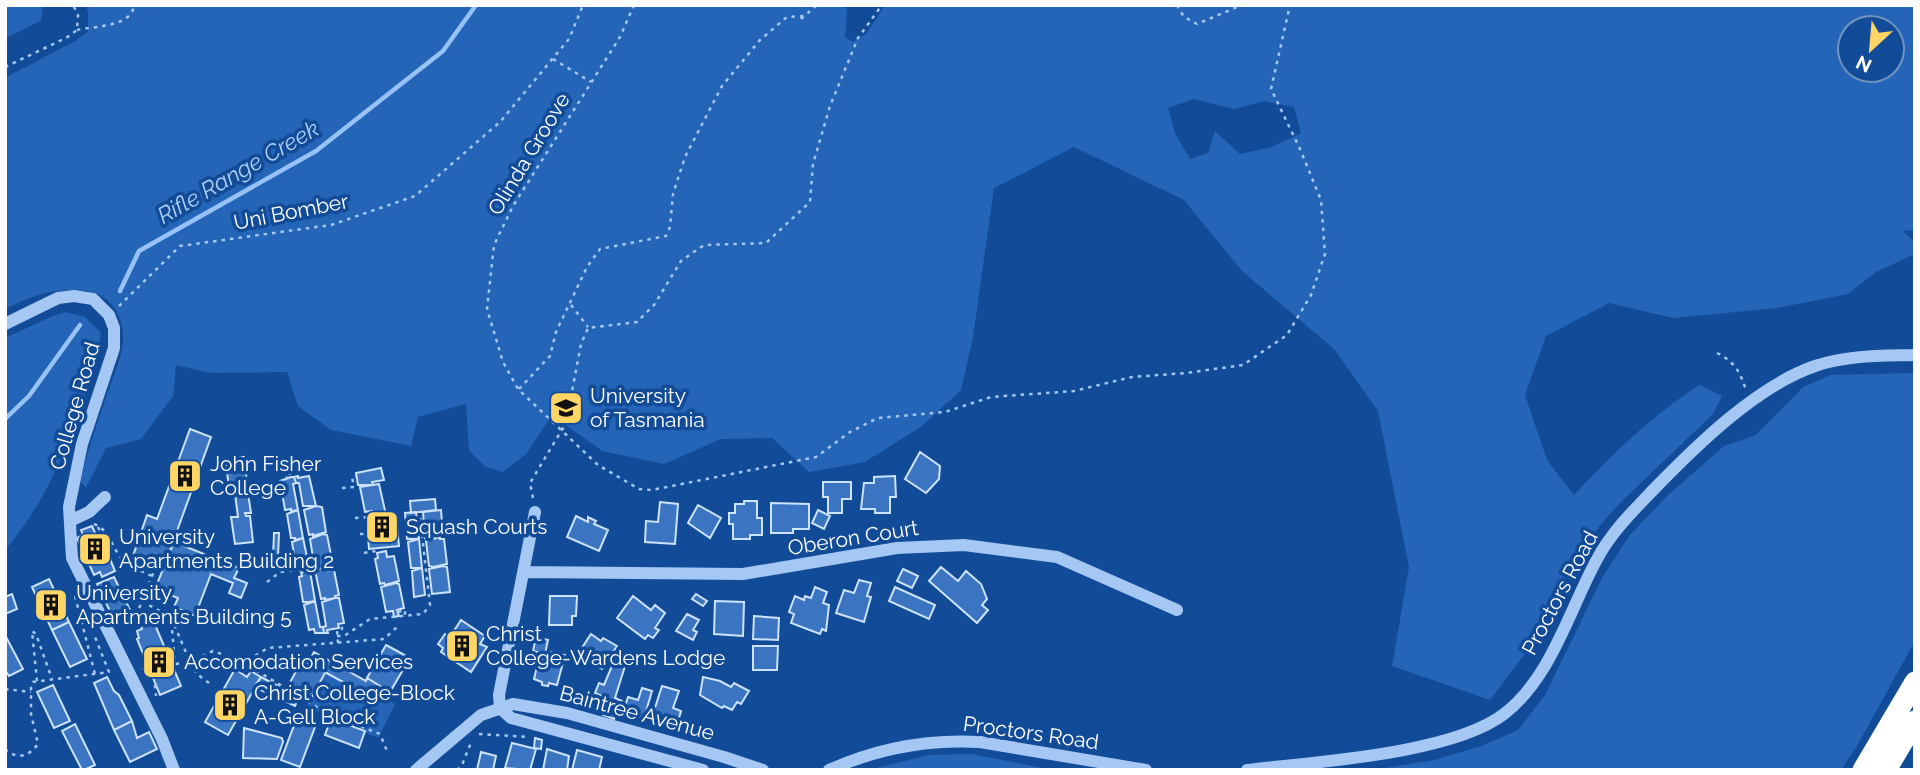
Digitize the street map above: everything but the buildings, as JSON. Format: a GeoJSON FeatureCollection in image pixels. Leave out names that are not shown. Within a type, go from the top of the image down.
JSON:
{"type":"FeatureCollection","features":[{"type":"Feature","properties":{"kind":"highway"},"geometry":{"type":"LineString","coordinates":[[1863,770],[1915,682]]}},
{"type":"Feature","properties":{"kind":"highway"},"geometry":{"type":"LineString","coordinates":[[1886,770],[1915,721]]}},
{"type":"Feature","properties":{"kind":"street","name":"College Road"},"geometry":{"type":"LineString","coordinates":[[5,324],[58,298],[74,296],[93,299],[109,315],[114,328],[114,348],[82,444],[69,507],[72,558],[162,739],[174,770]]}},
{"type":"Feature","properties":{"kind":"street","name":"Proctors Road"},"geometry":{"type":"LineString","coordinates":[[1247,770],[1352,757],[1424,744],[1479,728],[1506,713],[1538,676],[1596,560],[1614,533],[1697,445],[1751,403],[1798,373],[1825,363],[1864,357],[1915,355]]}},
{"type":"Feature","properties":{"kind":"street"},"geometry":{"type":"LineString","coordinates":[[70,521],[89,512],[105,497]]}},
{"type":"Feature","properties":{"kind":"street"},"geometry":{"type":"LineString","coordinates":[[416,770],[481,715],[500,708],[499,695],[535,512]]}},
{"type":"Feature","properties":{"kind":"street","name":"Oberon Court"},"geometry":{"type":"LineString","coordinates":[[524,572],[743,574],[897,548],[964,545],[1057,557],[1177,610]]}},
{"type":"Feature","properties":{"kind":"street","name":"Baintree Avenue"},"geometry":{"type":"LineString","coordinates":[[500,708],[513,704],[567,713],[763,770]]}},
{"type":"Feature","properties":{"kind":"street","name":"Baintree Avenue"},"geometry":{"type":"LineString","coordinates":[[500,708],[511,718],[703,770]]}},
{"type":"Feature","properties":{"kind":"street","name":"Proctors Road"},"geometry":{"type":"LineString","coordinates":[[829,770],[885,751],[958,740],[979,741],[1146,770]]}},
{"type":"Feature","properties":{"kind":"path"},"geometry":{"type":"LineString","coordinates":[[73,5],[78,15],[77,30]]}},
{"type":"Feature","properties":{"kind":"path"},"geometry":{"type":"LineString","coordinates":[[5,67],[77,30],[127,20],[133,14],[134,5]]}},
{"type":"Feature","properties":{"kind":"path","name":"Uni Bomber"},"geometry":{"type":"LineString","coordinates":[[109,315],[180,246],[331,225],[415,196],[500,122],[569,39],[583,5]]}},
{"type":"Feature","properties":{"kind":"path","name":"Olinda Groove"},"geometry":{"type":"LineString","coordinates":[[634,5],[620,37],[513,206],[494,245],[487,309],[503,362],[518,389],[598,465],[639,489],[652,490],[817,457],[850,432],[877,418],[945,412],[991,397],[1074,390],[1132,377],[1243,365],[1287,335],[1311,295],[1325,254],[1321,200],[1271,89],[1290,5]]}},
{"type":"Feature","properties":{"kind":"path"},"geometry":{"type":"LineString","coordinates":[[801,19],[817,5]]}},
{"type":"Feature","properties":{"kind":"path"},"geometry":{"type":"LineString","coordinates":[[588,328],[637,322],[654,305],[681,261],[704,245],[766,243],[810,202],[813,164],[830,106],[858,38],[882,5]]}},
{"type":"Feature","properties":{"kind":"path"},"geometry":{"type":"LineString","coordinates":[[1177,5],[1184,17],[1197,24],[1242,5]]}},
{"type":"Feature","properties":{"kind":"path"},"geometry":{"type":"LineString","coordinates":[[518,389],[550,356],[556,332],[587,267],[600,249],[666,236],[670,227],[673,194],[685,157],[722,86],[760,40],[787,17],[805,16]]}},
{"type":"Feature","properties":{"kind":"path"},"geometry":{"type":"LineString","coordinates":[[553,59],[592,82]]}},
{"type":"Feature","properties":{"kind":"path"},"geometry":{"type":"LineString","coordinates":[[571,305],[588,328]]}},
{"type":"Feature","properties":{"kind":"path"},"geometry":{"type":"LineString","coordinates":[[535,512],[530,483],[563,430],[581,344],[588,328]]}},
{"type":"Feature","properties":{"kind":"path"},"geometry":{"type":"LineString","coordinates":[[1717,353],[1729,359],[1739,369],[1751,403]]}},
{"type":"Feature","properties":{"kind":"path"},"geometry":{"type":"LineString","coordinates":[[287,480],[286,474],[294,473],[291,456]]}},
{"type":"Feature","properties":{"kind":"path"},"geometry":{"type":"LineString","coordinates":[[342,488],[354,487],[352,477],[356,476]]}},
{"type":"Feature","properties":{"kind":"path"},"geometry":{"type":"LineString","coordinates":[[355,518],[377,517]]}},
{"type":"Feature","properties":{"kind":"path"},"geometry":{"type":"LineString","coordinates":[[337,636],[344,636],[370,619],[423,614],[430,605],[420,517]]}},
{"type":"Feature","properties":{"kind":"path"},"geometry":{"type":"LineString","coordinates":[[106,544],[96,524],[105,530],[121,558],[132,567],[152,576]]}},
{"type":"Feature","properties":{"kind":"path"},"geometry":{"type":"LineString","coordinates":[[360,534],[368,534]]}},
{"type":"Feature","properties":{"kind":"path"},"geometry":{"type":"LineString","coordinates":[[364,552],[374,551],[377,556]]}},
{"type":"Feature","properties":{"kind":"path"},"geometry":{"type":"LineString","coordinates":[[136,616],[157,564]]}},
{"type":"Feature","properties":{"kind":"path"},"geometry":{"type":"LineString","coordinates":[[267,582],[280,572],[301,569]]}},
{"type":"Feature","properties":{"kind":"path"},"geometry":{"type":"LineString","coordinates":[[86,616],[77,593],[74,594],[95,674]]}},
{"type":"Feature","properties":{"kind":"path"},"geometry":{"type":"LineString","coordinates":[[145,593],[148,595],[145,603],[171,617],[190,662],[197,674],[209,683]]}},
{"type":"Feature","properties":{"kind":"path"},"geometry":{"type":"LineString","coordinates":[[398,612],[405,611],[405,616]]}},
{"type":"Feature","properties":{"kind":"path"},"geometry":{"type":"LineString","coordinates":[[171,617],[175,664]]}},
{"type":"Feature","properties":{"kind":"path"},"geometry":{"type":"LineString","coordinates":[[338,643],[337,630],[342,629],[342,626],[339,627]]}},
{"type":"Feature","properties":{"kind":"path"},"geometry":{"type":"LineString","coordinates":[[5,749],[12,754],[25,756],[38,744],[31,714],[31,685],[37,681],[110,672],[91,627]]}},
{"type":"Feature","properties":{"kind":"path"},"geometry":{"type":"LineString","coordinates":[[239,660],[268,648],[384,639],[397,627]]}},
{"type":"Feature","properties":{"kind":"path"},"geometry":{"type":"LineString","coordinates":[[37,681],[32,631],[36,634],[52,679]]}},
{"type":"Feature","properties":{"kind":"path"},"geometry":{"type":"LineString","coordinates":[[140,669],[190,662],[212,651],[239,660],[327,713],[380,734],[387,751]]}},
{"type":"Feature","properties":{"kind":"path"},"geometry":{"type":"LineString","coordinates":[[153,668],[155,688]]}},
{"type":"Feature","properties":{"kind":"path"},"geometry":{"type":"LineString","coordinates":[[5,689],[31,692]]}},
{"type":"Feature","properties":{"kind":"path"},"geometry":{"type":"LineString","coordinates":[[457,770],[462,765],[474,734]]}},
{"type":"Feature","properties":{"kind":"shaded area"},"geometry":{"type":"Polygon","coordinates":[[[5,5],[43,5],[41,21],[5,38],[5,5]]]}},
{"type":"Feature","properties":{"kind":"shaded area","name":"University of Tasmania"},"geometry":{"type":"Polygon","coordinates":[[[85,5],[844,5],[847,11],[845,37],[853,42],[867,33],[885,5],[1915,5],[1915,230],[1903,231],[1915,242],[1915,254],[1876,272],[1848,294],[1777,308],[1673,318],[1609,303],[1546,336],[1525,395],[1547,460],[1574,495],[1633,436],[1699,385],[1722,396],[1713,414],[1618,505],[1584,544],[1534,642],[1490,700],[1392,666],[1409,567],[1378,411],[1334,349],[1242,271],[1184,200],[1074,147],[994,188],[973,337],[961,390],[922,426],[865,462],[809,472],[772,438],[721,439],[664,464],[602,451],[552,415],[526,454],[503,472],[486,467],[469,451],[466,404],[418,417],[411,446],[331,430],[298,406],[287,372],[211,373],[176,365],[173,396],[141,439],[106,448],[86,488],[80,481],[121,354],[122,325],[107,300],[87,291],[45,293],[5,309],[5,78],[88,32],[88,11],[85,5]],[[1194,99],[1168,108],[1175,133],[1190,159],[1208,153],[1215,131],[1240,154],[1272,147],[1301,133],[1294,107],[1264,101],[1234,109],[1194,99]]]}},
{"type":"Feature","properties":{"kind":"shaded area"},"geometry":{"type":"Polygon","coordinates":[[[65,312],[85,317],[101,333],[96,361],[59,464],[41,500],[5,550],[5,338],[65,312]]]}},
{"type":"Feature","properties":{"kind":"shaded area"},"geometry":{"type":"Polygon","coordinates":[[[1915,373],[1915,641],[1841,770],[1373,770],[1434,760],[1484,745],[1518,730],[1545,695],[1603,576],[1630,535],[1667,496],[1724,446],[1756,435],[1803,387],[1831,375],[1915,373]]]}},
{"type":"Feature","properties":{"kind":"shaded area"},"geometry":{"type":"Polygon","coordinates":[[[326,671],[378,701],[381,696],[395,704],[378,738],[307,706],[326,671]]]}},
{"type":"Feature","properties":{"kind":"shaded area"},"geometry":{"type":"Polygon","coordinates":[[[971,754],[1054,770],[868,770],[929,755],[971,754]]]}},
{"type":"Feature","properties":{"kind":"waterway","name":"Rifle Range Creek"},"geometry":{"type":"LineString","coordinates":[[120,291],[139,251],[316,151],[443,51],[476,5]]}},
{"type":"Feature","properties":{"kind":"waterway","name":"Rifle Range Creek"},"geometry":{"type":"LineString","coordinates":[[5,419],[29,396],[80,325]]}},
{"type":"Feature","properties":{"kind":"place","name":"University of Tasmania"},"geometry":{"type":"Point","coordinates":[566,408]}},
{"type":"Feature","properties":{"kind":"place","name":"John Fisher College"},"geometry":{"type":"Point","coordinates":[185,476]}},
{"type":"Feature","properties":{"kind":"place","name":"Squash Courts"},"geometry":{"type":"Point","coordinates":[382,527]}},
{"type":"Feature","properties":{"kind":"place","name":"University Apartments Building 2"},"geometry":{"type":"Point","coordinates":[95,549]}},
{"type":"Feature","properties":{"kind":"place","name":"University Apartments Building 5"},"geometry":{"type":"Point","coordinates":[51,605]}},
{"type":"Feature","properties":{"kind":"place","name":"Christ College-Wardens Lodge"},"geometry":{"type":"Point","coordinates":[462,646]}},
{"type":"Feature","properties":{"kind":"place","name":"Accomodation Services"},"geometry":{"type":"Point","coordinates":[159,662]}},
{"type":"Feature","properties":{"kind":"place","name":"Christ College-Block A-Gell Block"},"geometry":{"type":"Point","coordinates":[230,705]}}]}
